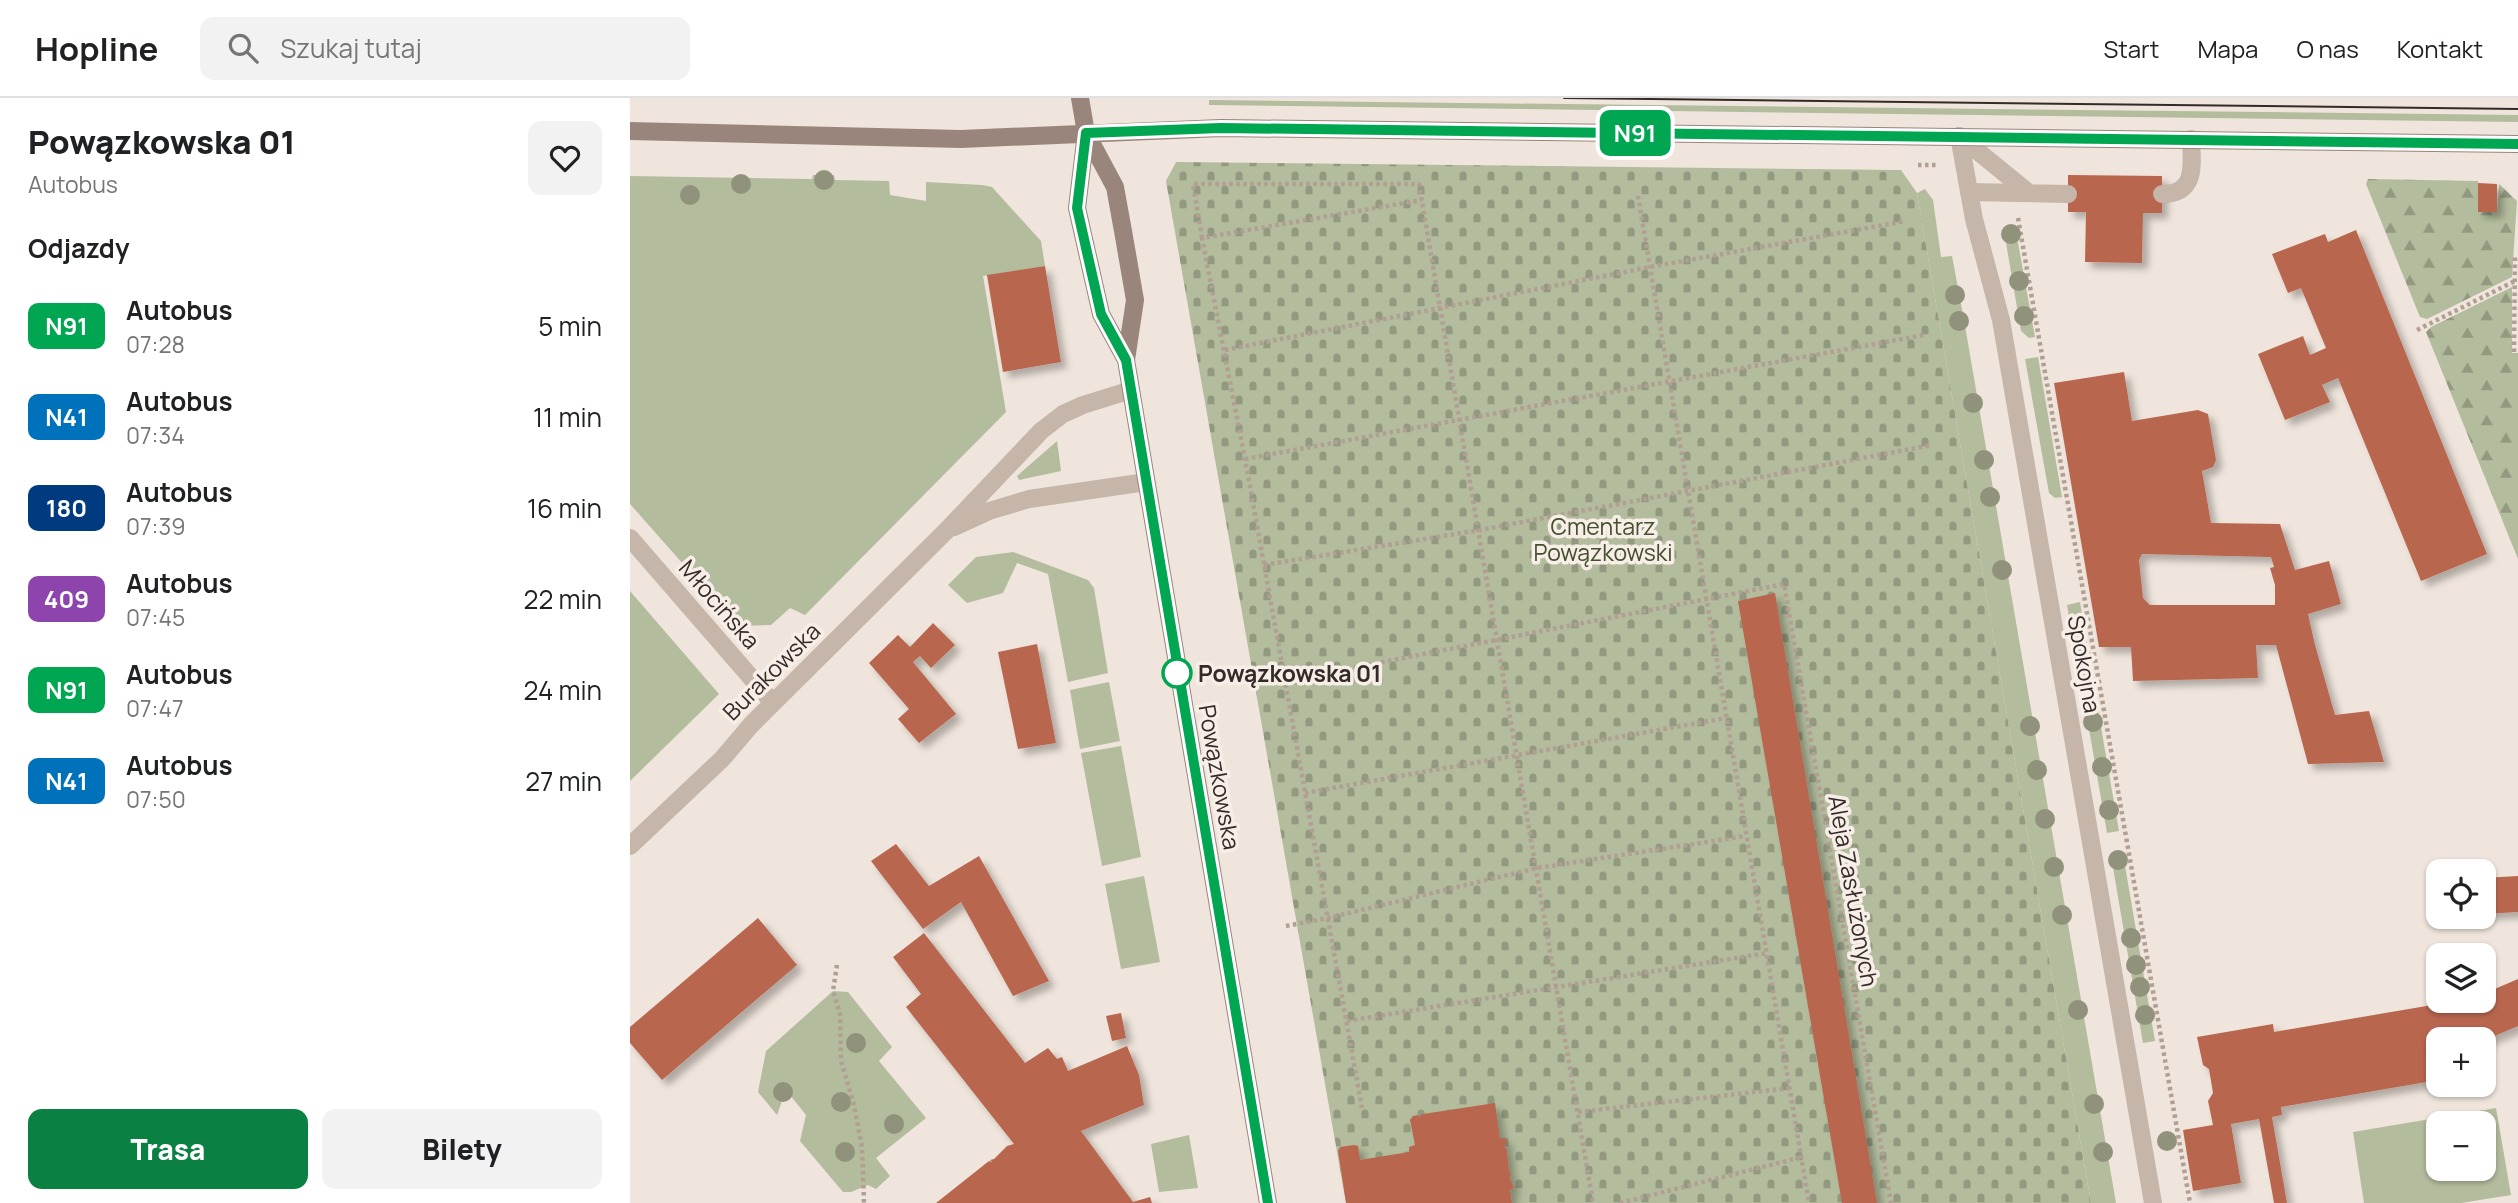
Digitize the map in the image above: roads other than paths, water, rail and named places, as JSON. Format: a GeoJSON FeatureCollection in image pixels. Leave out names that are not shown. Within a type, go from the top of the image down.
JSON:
{"type":"FeatureCollection","features":[{"type":"Feature","properties":{"kind":"main road","name":"Powązkowska"},"geometry":{"type":"LineString","coordinates":[[1080,98],[1086,133],[1077,208],[1101,314],[1126,360]]}},
{"type":"Feature","properties":{"kind":"main road"},"geometry":{"type":"LineString","coordinates":[[630,131],[961,139],[1194,128],[2518,144]]}},
{"type":"Feature","properties":{"kind":"main road","name":"Powązkowska"},"geometry":{"type":"LineString","coordinates":[[1086,133],[1115,187],[1121,215],[1135,300],[1126,360],[1268,1203]]}},
{"type":"Feature","properties":{"kind":"street","name":"Spokojna"},"geometry":{"type":"LineString","coordinates":[[1959,136],[1969,192],[2003,330],[2154,1203]]}},
{"type":"Feature","properties":{"kind":"street"},"geometry":{"type":"LineString","coordinates":[[1959,136],[2037,193]]}},
{"type":"Feature","properties":{"kind":"street"},"geometry":{"type":"LineString","coordinates":[[2162,194],[2174,194],[2187,185],[2193,168],[2191,139]]}},
{"type":"Feature","properties":{"kind":"street"},"geometry":{"type":"LineString","coordinates":[[1969,192],[2068,194]]}},
{"type":"Feature","properties":{"kind":"street","name":"Burakowska"},"geometry":{"type":"LineString","coordinates":[[630,846],[722,759],[773,703],[947,530],[1041,431],[1063,414],[1131,390]]}},
{"type":"Feature","properties":{"kind":"street","name":"Burakowska"},"geometry":{"type":"LineString","coordinates":[[947,530],[1029,499],[1146,482]]}},
{"type":"Feature","properties":{"kind":"street","name":"Młocińska"},"geometry":{"type":"LineString","coordinates":[[630,538],[773,703]]}},
{"type":"Feature","properties":{"kind":"tram line"},"geometry":{"type":"LineString","coordinates":[[1564,98],[2518,109]]}},
{"type":"Feature","properties":{"kind":"place","name":"Powązkowska 01"},"geometry":{"type":"Point","coordinates":[1177,673]}},
{"type":"Feature","properties":{"kind":"park label","name":"Cmentarz Powązkowski"},"geometry":{"type":"Point","coordinates":[1603,539]}}]}
